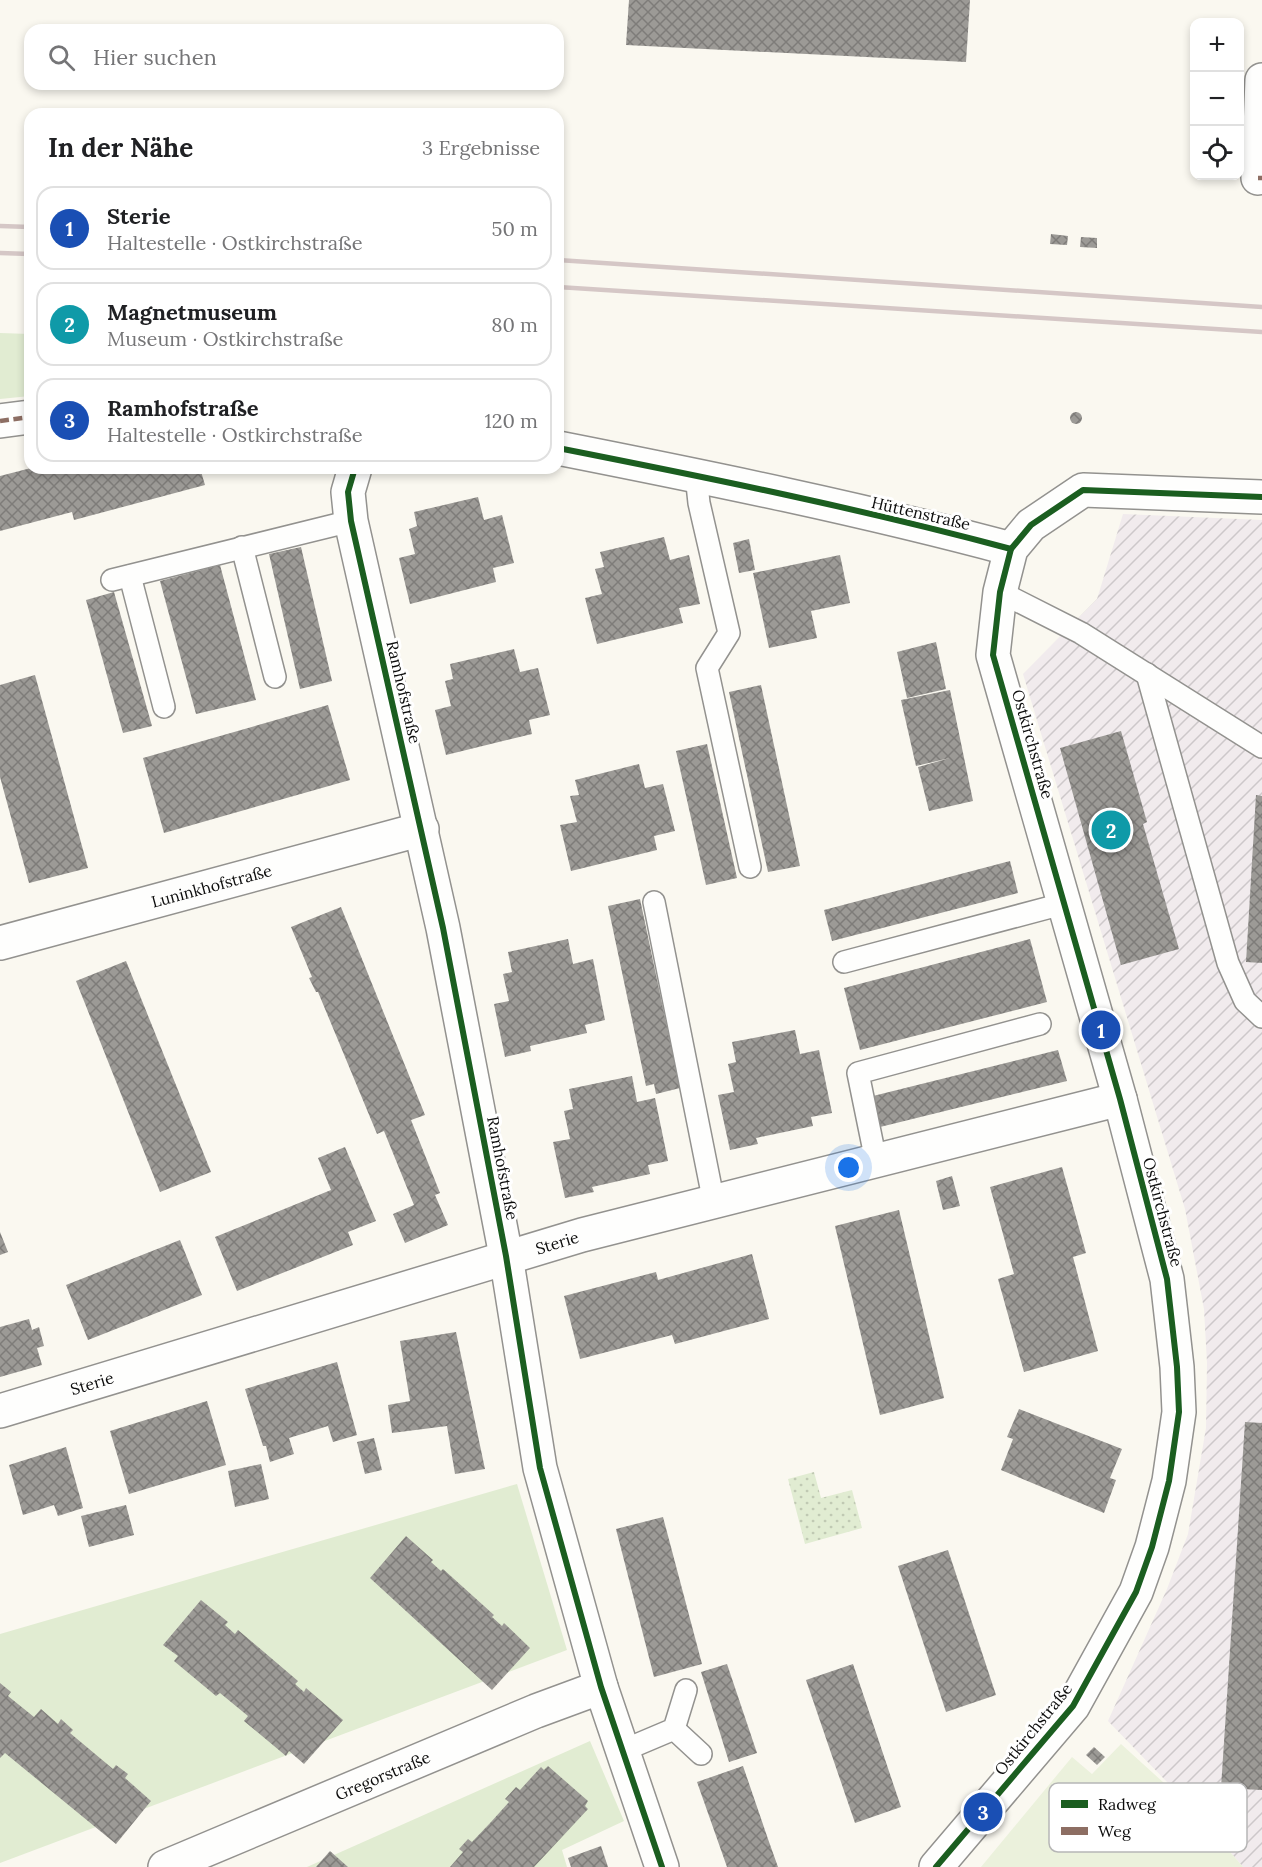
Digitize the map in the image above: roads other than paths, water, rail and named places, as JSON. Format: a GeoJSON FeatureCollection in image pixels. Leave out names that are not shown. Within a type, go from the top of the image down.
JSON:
{"type":"FeatureCollection","features":[{"type":"Feature","properties":{"kind":"street"},"geometry":{"type":"LineString","coordinates":[[1258,178],[1262,80]]}},
{"type":"Feature","properties":{"kind":"street"},"geometry":{"type":"LineString","coordinates":[[0,421],[24,418]]}},
{"type":"Feature","properties":{"kind":"street","name":"Hüttenstraße"},"geometry":{"type":"LineString","coordinates":[[564,449],[696,475],[946,531],[1011,549]]}},
{"type":"Feature","properties":{"kind":"street","name":"Ramhofstraße"},"geometry":{"type":"LineString","coordinates":[[353,474],[348,492],[351,521],[422,829],[506,1256],[540,1468],[601,1687],[662,1867]]}},
{"type":"Feature","properties":{"kind":"street"},"geometry":{"type":"LineString","coordinates":[[1011,549],[1031,525],[1083,490],[1262,497]]}},
{"type":"Feature","properties":{"kind":"street","name":"Ostkirchstraße"},"geometry":{"type":"LineString","coordinates":[[936,1867],[1073,1706],[1136,1592],[1152,1547],[1169,1481],[1179,1412],[1177,1367],[1167,1278],[1066,903],[993,655],[1000,592],[1011,549]]}},
{"type":"Feature","properties":{"kind":"street","name":"Luninkhofstraße"},"geometry":{"type":"LineString","coordinates":[[0,943],[422,829]]}},
{"type":"Feature","properties":{"kind":"street","name":"Sterie"},"geometry":{"type":"LineString","coordinates":[[0,1411],[506,1256],[1120,1099]]}},
{"type":"Feature","properties":{"kind":"street","name":"Gregorstraße"},"geometry":{"type":"LineString","coordinates":[[165,1867],[536,1711],[601,1687]]}},
{"type":"Feature","properties":{"kind":"lane"},"geometry":{"type":"LineString","coordinates":[[696,475],[699,503],[729,633],[708,668],[750,867]]}},
{"type":"Feature","properties":{"kind":"lane"},"geometry":{"type":"LineString","coordinates":[[165,707],[121,578],[351,521]]}},
{"type":"Feature","properties":{"kind":"lane"},"geometry":{"type":"LineString","coordinates":[[242,547],[275,677]]}},
{"type":"Feature","properties":{"kind":"lane"},"geometry":{"type":"LineString","coordinates":[[1000,592],[1081,633],[1262,747]]}},
{"type":"Feature","properties":{"kind":"lane"},"geometry":{"type":"LineString","coordinates":[[1147,674],[1228,963],[1245,1000],[1262,1017]]}},
{"type":"Feature","properties":{"kind":"lane"},"geometry":{"type":"LineString","coordinates":[[654,903],[714,1203]]}},
{"type":"Feature","properties":{"kind":"lane"},"geometry":{"type":"LineString","coordinates":[[844,962],[1066,903]]}},
{"type":"Feature","properties":{"kind":"lane"},"geometry":{"type":"LineString","coordinates":[[876,1161],[858,1073],[1040,1024]]}},
{"type":"Feature","properties":{"kind":"lane"},"geometry":{"type":"LineString","coordinates":[[622,1751],[674,1729],[686,1690]]}},
{"type":"Feature","properties":{"kind":"lane"},"geometry":{"type":"LineString","coordinates":[[674,1729],[701,1754]]}},
{"type":"Feature","properties":{"kind":"railway"},"geometry":{"type":"LineString","coordinates":[[0,226],[24,227]]}},
{"type":"Feature","properties":{"kind":"railway"},"geometry":{"type":"LineString","coordinates":[[0,253],[24,254]]}},
{"type":"Feature","properties":{"kind":"railway"},"geometry":{"type":"LineString","coordinates":[[564,260],[1262,307]]}},
{"type":"Feature","properties":{"kind":"railway"},"geometry":{"type":"LineString","coordinates":[[564,287],[1262,332]]}},
{"type":"Feature","properties":{"kind":"place","name":"Magnetmuseum"},"geometry":{"type":"Point","coordinates":[1111,830]}},
{"type":"Feature","properties":{"kind":"place","name":"Sterie"},"geometry":{"type":"Point","coordinates":[1101,1030]}},
{"type":"Feature","properties":{"kind":"place","name":"Ramhofstraße"},"geometry":{"type":"Point","coordinates":[983,1812]}}]}
